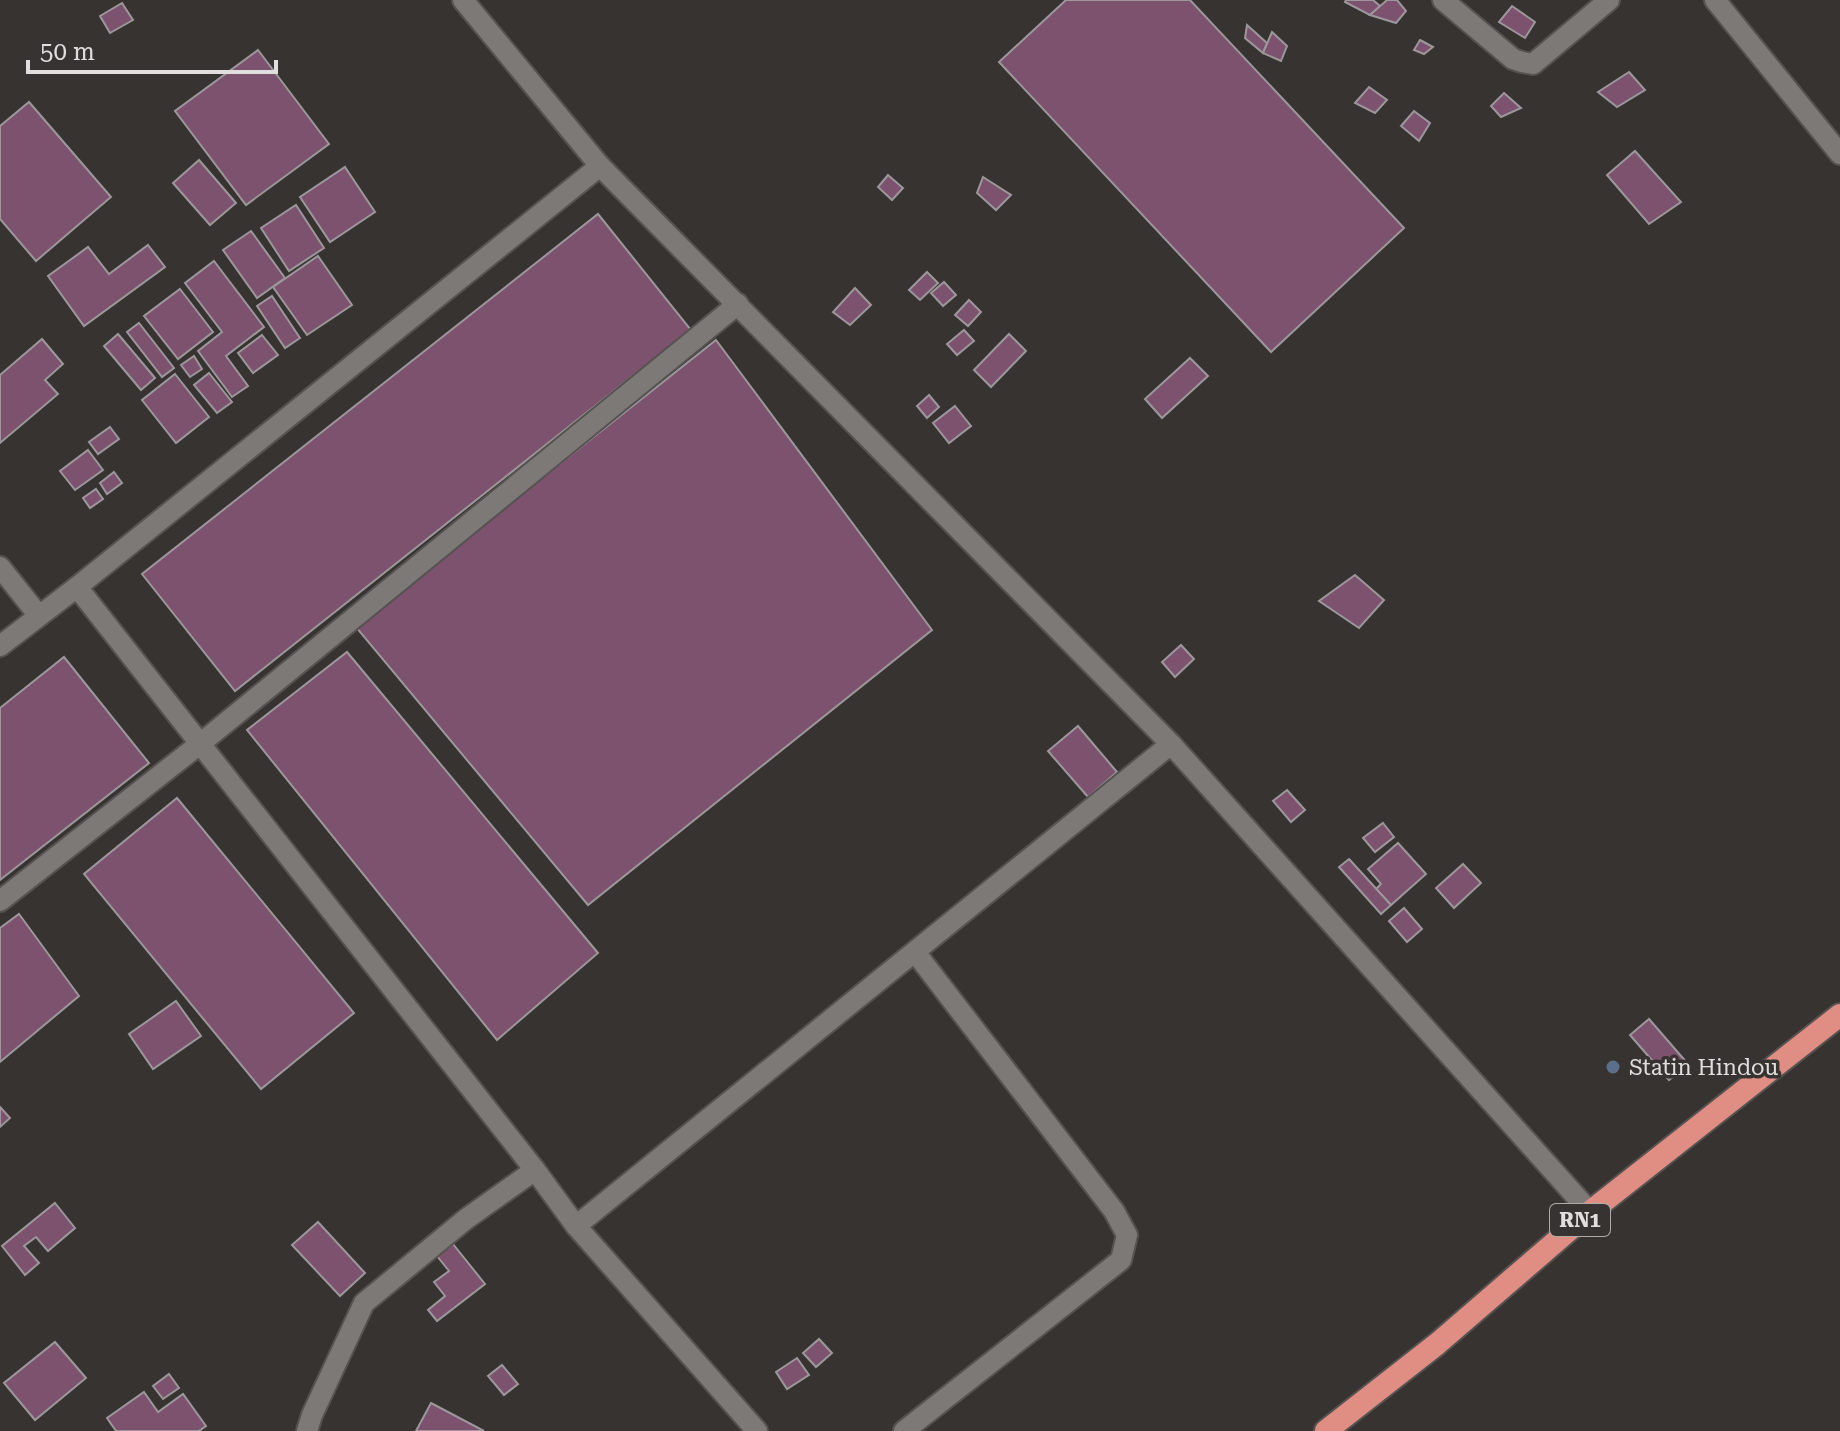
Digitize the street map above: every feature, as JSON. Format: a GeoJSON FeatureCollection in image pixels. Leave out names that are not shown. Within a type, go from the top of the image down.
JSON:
{"type":"FeatureCollection","features":[{"type":"Feature","properties":{"kind":"highway","name":"RN1"},"geometry":{"type":"LineString","coordinates":[[1326,1431],[1437,1344],[1590,1212],[1840,1015]]}},
{"type":"Feature","properties":{"kind":"street"},"geometry":{"type":"LineString","coordinates":[[463,0],[600,166],[1171,744],[1590,1212]]}},
{"type":"Feature","properties":{"kind":"street"},"geometry":{"type":"LineString","coordinates":[[1443,0],[1513,59],[1533,64],[1609,0]]}},
{"type":"Feature","properties":{"kind":"street"},"geometry":{"type":"LineString","coordinates":[[1715,0],[1840,154]]}},
{"type":"Feature","properties":{"kind":"street"},"geometry":{"type":"LineString","coordinates":[[0,646],[600,166]]}},
{"type":"Feature","properties":{"kind":"street"},"geometry":{"type":"LineString","coordinates":[[0,901],[201,743],[738,304]]}},
{"type":"Feature","properties":{"kind":"street"},"geometry":{"type":"LineString","coordinates":[[0,567],[39,616]]}},
{"type":"Feature","properties":{"kind":"street"},"geometry":{"type":"LineString","coordinates":[[77,587],[576,1226],[757,1431]]}},
{"type":"Feature","properties":{"kind":"street"},"geometry":{"type":"LineString","coordinates":[[576,1226],[1171,744]]}},
{"type":"Feature","properties":{"kind":"street"},"geometry":{"type":"LineString","coordinates":[[904,1431],[1121,1260],[1127,1235],[1114,1211],[915,952]]}},
{"type":"Feature","properties":{"kind":"street"},"geometry":{"type":"LineString","coordinates":[[307,1431],[364,1303],[466,1219],[535,1170]]}},
{"type":"Feature","properties":{"kind":"building"},"geometry":{"type":"Polygon","coordinates":[[[1066,0],[1190,0],[1404,228],[1271,352],[999,62],[1066,0]]]}},
{"type":"Feature","properties":{"kind":"building"},"geometry":{"type":"Polygon","coordinates":[[[1346,0],[1373,0],[1380,6],[1370,15],[1346,0]]]}},
{"type":"Feature","properties":{"kind":"building"},"geometry":{"type":"Polygon","coordinates":[[[1387,0],[1397,0],[1406,11],[1396,23],[1370,15],[1387,0]]]}},
{"type":"Feature","properties":{"kind":"building"},"geometry":{"type":"Polygon","coordinates":[[[122,3],[133,20],[110,33],[100,16],[122,3]]]}},
{"type":"Feature","properties":{"kind":"building"},"geometry":{"type":"Polygon","coordinates":[[[1512,6],[1535,22],[1525,38],[1499,22],[1512,6]]]}},
{"type":"Feature","properties":{"kind":"building"},"geometry":{"type":"Polygon","coordinates":[[[1247,25],[1267,43],[1263,53],[1245,38],[1247,25]]]}},
{"type":"Feature","properties":{"kind":"building"},"geometry":{"type":"Polygon","coordinates":[[[1272,32],[1287,46],[1281,61],[1263,53],[1272,32]]]}},
{"type":"Feature","properties":{"kind":"building"},"geometry":{"type":"Polygon","coordinates":[[[1420,40],[1433,47],[1424,54],[1414,50],[1420,40]]]}},
{"type":"Feature","properties":{"kind":"building"},"geometry":{"type":"Polygon","coordinates":[[[258,50],[329,144],[246,205],[175,111],[258,50]]]}},
{"type":"Feature","properties":{"kind":"building"},"geometry":{"type":"Polygon","coordinates":[[[1629,72],[1645,90],[1617,107],[1598,92],[1629,72]]]}},
{"type":"Feature","properties":{"kind":"building"},"geometry":{"type":"Polygon","coordinates":[[[1369,87],[1387,100],[1375,113],[1355,103],[1369,87]]]}},
{"type":"Feature","properties":{"kind":"building"},"geometry":{"type":"Polygon","coordinates":[[[1504,93],[1521,108],[1501,117],[1491,106],[1504,93]]]}},
{"type":"Feature","properties":{"kind":"building"},"geometry":{"type":"Polygon","coordinates":[[[29,102],[111,197],[36,261],[0,219],[0,126],[29,102]]]}},
{"type":"Feature","properties":{"kind":"building"},"geometry":{"type":"Polygon","coordinates":[[[1414,111],[1430,123],[1419,141],[1401,126],[1414,111]]]}},
{"type":"Feature","properties":{"kind":"building"},"geometry":{"type":"Polygon","coordinates":[[[1635,151],[1681,202],[1649,224],[1607,175],[1635,151]]]}},
{"type":"Feature","properties":{"kind":"building"},"geometry":{"type":"Polygon","coordinates":[[[199,160],[236,203],[210,225],[173,183],[199,160]]]}},
{"type":"Feature","properties":{"kind":"building"},"geometry":{"type":"Polygon","coordinates":[[[345,167],[375,212],[330,242],[300,197],[345,167]]]}},
{"type":"Feature","properties":{"kind":"building"},"geometry":{"type":"Polygon","coordinates":[[[888,175],[903,188],[892,200],[878,187],[888,175]]]}},
{"type":"Feature","properties":{"kind":"building"},"geometry":{"type":"Polygon","coordinates":[[[983,177],[1011,195],[996,210],[977,193],[983,177]]]}},
{"type":"Feature","properties":{"kind":"building"},"geometry":{"type":"Polygon","coordinates":[[[296,205],[324,248],[289,271],[261,228],[296,205]]]}},
{"type":"Feature","properties":{"kind":"building"},"geometry":{"type":"Polygon","coordinates":[[[598,214],[691,330],[235,691],[142,574],[598,214]]]}},
{"type":"Feature","properties":{"kind":"building"},"geometry":{"type":"Polygon","coordinates":[[[251,231],[285,278],[257,298],[223,250],[251,231]]]}},
{"type":"Feature","properties":{"kind":"building"},"geometry":{"type":"Polygon","coordinates":[[[148,245],[165,267],[84,326],[48,276],[88,247],[109,274],[148,245]]]}},
{"type":"Feature","properties":{"kind":"building"},"geometry":{"type":"Polygon","coordinates":[[[318,256],[352,305],[307,335],[273,287],[318,256]]]}},
{"type":"Feature","properties":{"kind":"building"},"geometry":{"type":"Polygon","coordinates":[[[214,261],[264,327],[226,356],[248,386],[232,397],[198,351],[222,332],[185,283],[214,261]]]}},
{"type":"Feature","properties":{"kind":"building"},"geometry":{"type":"Polygon","coordinates":[[[927,272],[938,283],[920,300],[909,290],[927,272]]]}},
{"type":"Feature","properties":{"kind":"building"},"geometry":{"type":"Polygon","coordinates":[[[944,282],[956,295],[943,306],[931,293],[944,282]]]}},
{"type":"Feature","properties":{"kind":"building"},"geometry":{"type":"Polygon","coordinates":[[[855,288],[871,305],[850,325],[833,312],[855,288]]]}},
{"type":"Feature","properties":{"kind":"building"},"geometry":{"type":"Polygon","coordinates":[[[180,289],[213,332],[178,359],[144,316],[180,289]]]}},
{"type":"Feature","properties":{"kind":"building"},"geometry":{"type":"Polygon","coordinates":[[[272,296],[300,338],[285,348],[257,306],[272,296]]]}},
{"type":"Feature","properties":{"kind":"building"},"geometry":{"type":"Polygon","coordinates":[[[969,300],[981,312],[968,326],[955,315],[969,300]]]}},
{"type":"Feature","properties":{"kind":"building"},"geometry":{"type":"Polygon","coordinates":[[[139,323],[174,368],[162,377],[127,332],[139,323]]]}},
{"type":"Feature","properties":{"kind":"building"},"geometry":{"type":"Polygon","coordinates":[[[964,330],[974,341],[957,355],[947,344],[964,330]]]}},
{"type":"Feature","properties":{"kind":"building"},"geometry":{"type":"Polygon","coordinates":[[[118,334],[155,378],[141,390],[104,346],[118,334]]]}},
{"type":"Feature","properties":{"kind":"building"},"geometry":{"type":"Polygon","coordinates":[[[1009,334],[1026,351],[991,387],[974,370],[1009,334]]]}},
{"type":"Feature","properties":{"kind":"building"},"geometry":{"type":"Polygon","coordinates":[[[262,335],[278,355],[253,373],[238,353],[262,335]]]}},
{"type":"Feature","properties":{"kind":"building"},"geometry":{"type":"Polygon","coordinates":[[[42,339],[63,364],[45,380],[58,394],[0,443],[0,375],[42,339]]]}},
{"type":"Feature","properties":{"kind":"building"},"geometry":{"type":"Polygon","coordinates":[[[716,340],[932,630],[588,905],[355,626],[716,340]]]}},
{"type":"Feature","properties":{"kind":"building"},"geometry":{"type":"Polygon","coordinates":[[[194,356],[202,369],[190,377],[181,365],[194,356]]]}},
{"type":"Feature","properties":{"kind":"building"},"geometry":{"type":"Polygon","coordinates":[[[1190,358],[1208,376],[1162,418],[1145,399],[1190,358]]]}},
{"type":"Feature","properties":{"kind":"building"},"geometry":{"type":"Polygon","coordinates":[[[209,373],[232,402],[217,413],[194,385],[209,373]]]}},
{"type":"Feature","properties":{"kind":"building"},"geometry":{"type":"Polygon","coordinates":[[[175,374],[209,417],[176,443],[142,400],[175,374]]]}},
{"type":"Feature","properties":{"kind":"building"},"geometry":{"type":"Polygon","coordinates":[[[929,395],[939,407],[927,418],[917,406],[929,395]]]}},
{"type":"Feature","properties":{"kind":"building"},"geometry":{"type":"Polygon","coordinates":[[[955,406],[971,426],[949,443],[933,423],[955,406]]]}},
{"type":"Feature","properties":{"kind":"building"},"geometry":{"type":"Polygon","coordinates":[[[110,427],[119,439],[98,454],[89,442],[110,427]]]}},
{"type":"Feature","properties":{"kind":"building"},"geometry":{"type":"Polygon","coordinates":[[[88,450],[103,470],[75,490],[60,471],[88,450]]]}},
{"type":"Feature","properties":{"kind":"building"},"geometry":{"type":"Polygon","coordinates":[[[114,472],[122,483],[107,494],[100,483],[114,472]]]}},
{"type":"Feature","properties":{"kind":"building"},"geometry":{"type":"Polygon","coordinates":[[[96,489],[103,499],[90,508],[83,498],[96,489]]]}},
{"type":"Feature","properties":{"kind":"building"},"geometry":{"type":"Polygon","coordinates":[[[1355,575],[1384,600],[1359,628],[1319,601],[1355,575]]]}},
{"type":"Feature","properties":{"kind":"building"},"geometry":{"type":"Polygon","coordinates":[[[1181,645],[1194,659],[1175,677],[1162,662],[1181,645]]]}},
{"type":"Feature","properties":{"kind":"building"},"geometry":{"type":"Polygon","coordinates":[[[347,652],[598,953],[497,1040],[247,730],[347,652]]]}},
{"type":"Feature","properties":{"kind":"building"},"geometry":{"type":"Polygon","coordinates":[[[64,657],[149,763],[0,880],[0,708],[64,657]]]}},
{"type":"Feature","properties":{"kind":"building"},"geometry":{"type":"Polygon","coordinates":[[[1078,726],[1117,772],[1088,797],[1048,751],[1078,726]]]}},
{"type":"Feature","properties":{"kind":"building"},"geometry":{"type":"Polygon","coordinates":[[[1287,790],[1305,810],[1291,822],[1273,801],[1287,790]]]}},
{"type":"Feature","properties":{"kind":"building"},"geometry":{"type":"Polygon","coordinates":[[[177,798],[354,1013],[261,1089],[84,874],[177,798]]]}},
{"type":"Feature","properties":{"kind":"building"},"geometry":{"type":"Polygon","coordinates":[[[1383,823],[1394,837],[1375,852],[1363,838],[1383,823]]]}},
{"type":"Feature","properties":{"kind":"building"},"geometry":{"type":"Polygon","coordinates":[[[1398,843],[1426,874],[1391,905],[1376,889],[1381,884],[1368,869],[1398,843]]]}},
{"type":"Feature","properties":{"kind":"building"},"geometry":{"type":"Polygon","coordinates":[[[1349,859],[1391,905],[1381,914],[1339,867],[1349,859]]]}},
{"type":"Feature","properties":{"kind":"building"},"geometry":{"type":"Polygon","coordinates":[[[1463,864],[1481,883],[1454,908],[1436,888],[1463,864]]]}},
{"type":"Feature","properties":{"kind":"building"},"geometry":{"type":"Polygon","coordinates":[[[1404,908],[1422,929],[1407,942],[1389,921],[1404,908]]]}},
{"type":"Feature","properties":{"kind":"building"},"geometry":{"type":"Polygon","coordinates":[[[19,914],[79,996],[0,1062],[0,928],[19,914]]]}},
{"type":"Feature","properties":{"kind":"building"},"geometry":{"type":"Polygon","coordinates":[[[176,1001],[201,1036],[153,1069],[129,1034],[176,1001]]]}},
{"type":"Feature","properties":{"kind":"building"},"geometry":{"type":"Polygon","coordinates":[[[1649,1019],[1688,1064],[1669,1080],[1630,1035],[1649,1019]]]}},
{"type":"Feature","properties":{"kind":"building"},"geometry":{"type":"Polygon","coordinates":[[[0,1107],[10,1118],[0,1127],[0,1107]]]}},
{"type":"Feature","properties":{"kind":"building"},"geometry":{"type":"Polygon","coordinates":[[[55,1203],[75,1228],[48,1251],[36,1237],[24,1246],[39,1263],[25,1275],[2,1246],[55,1203]]]}},
{"type":"Feature","properties":{"kind":"building"},"geometry":{"type":"Polygon","coordinates":[[[318,1222],[365,1273],[340,1296],[292,1245],[318,1222]]]}},
{"type":"Feature","properties":{"kind":"building"},"geometry":{"type":"Polygon","coordinates":[[[453,1244],[485,1284],[437,1321],[428,1310],[445,1296],[434,1282],[449,1271],[437,1256],[453,1244]]]}},
{"type":"Feature","properties":{"kind":"building"},"geometry":{"type":"Polygon","coordinates":[[[819,1339],[832,1353],[816,1367],[803,1353],[819,1339]]]}},
{"type":"Feature","properties":{"kind":"building"},"geometry":{"type":"Polygon","coordinates":[[[55,1342],[86,1378],[35,1420],[4,1383],[55,1342]]]}},
{"type":"Feature","properties":{"kind":"building"},"geometry":{"type":"Polygon","coordinates":[[[797,1358],[809,1375],[787,1389],[776,1372],[797,1358]]]}},
{"type":"Feature","properties":{"kind":"building"},"geometry":{"type":"Polygon","coordinates":[[[502,1365],[518,1384],[504,1395],[488,1376],[502,1365]]]}},
{"type":"Feature","properties":{"kind":"building"},"geometry":{"type":"Polygon","coordinates":[[[169,1374],[179,1388],[163,1399],[153,1386],[169,1374]]]}},
{"type":"Feature","properties":{"kind":"building"},"geometry":{"type":"Polygon","coordinates":[[[144,1392],[158,1412],[183,1394],[206,1426],[199,1431],[116,1431],[107,1418],[144,1392]]]}},
{"type":"Feature","properties":{"kind":"building"},"geometry":{"type":"Polygon","coordinates":[[[431,1403],[484,1431],[416,1431],[431,1403]]]}},
{"type":"Feature","properties":{"kind":"place","name":"Statin Hindou"},"geometry":{"type":"Point","coordinates":[1613,1067]}}]}
